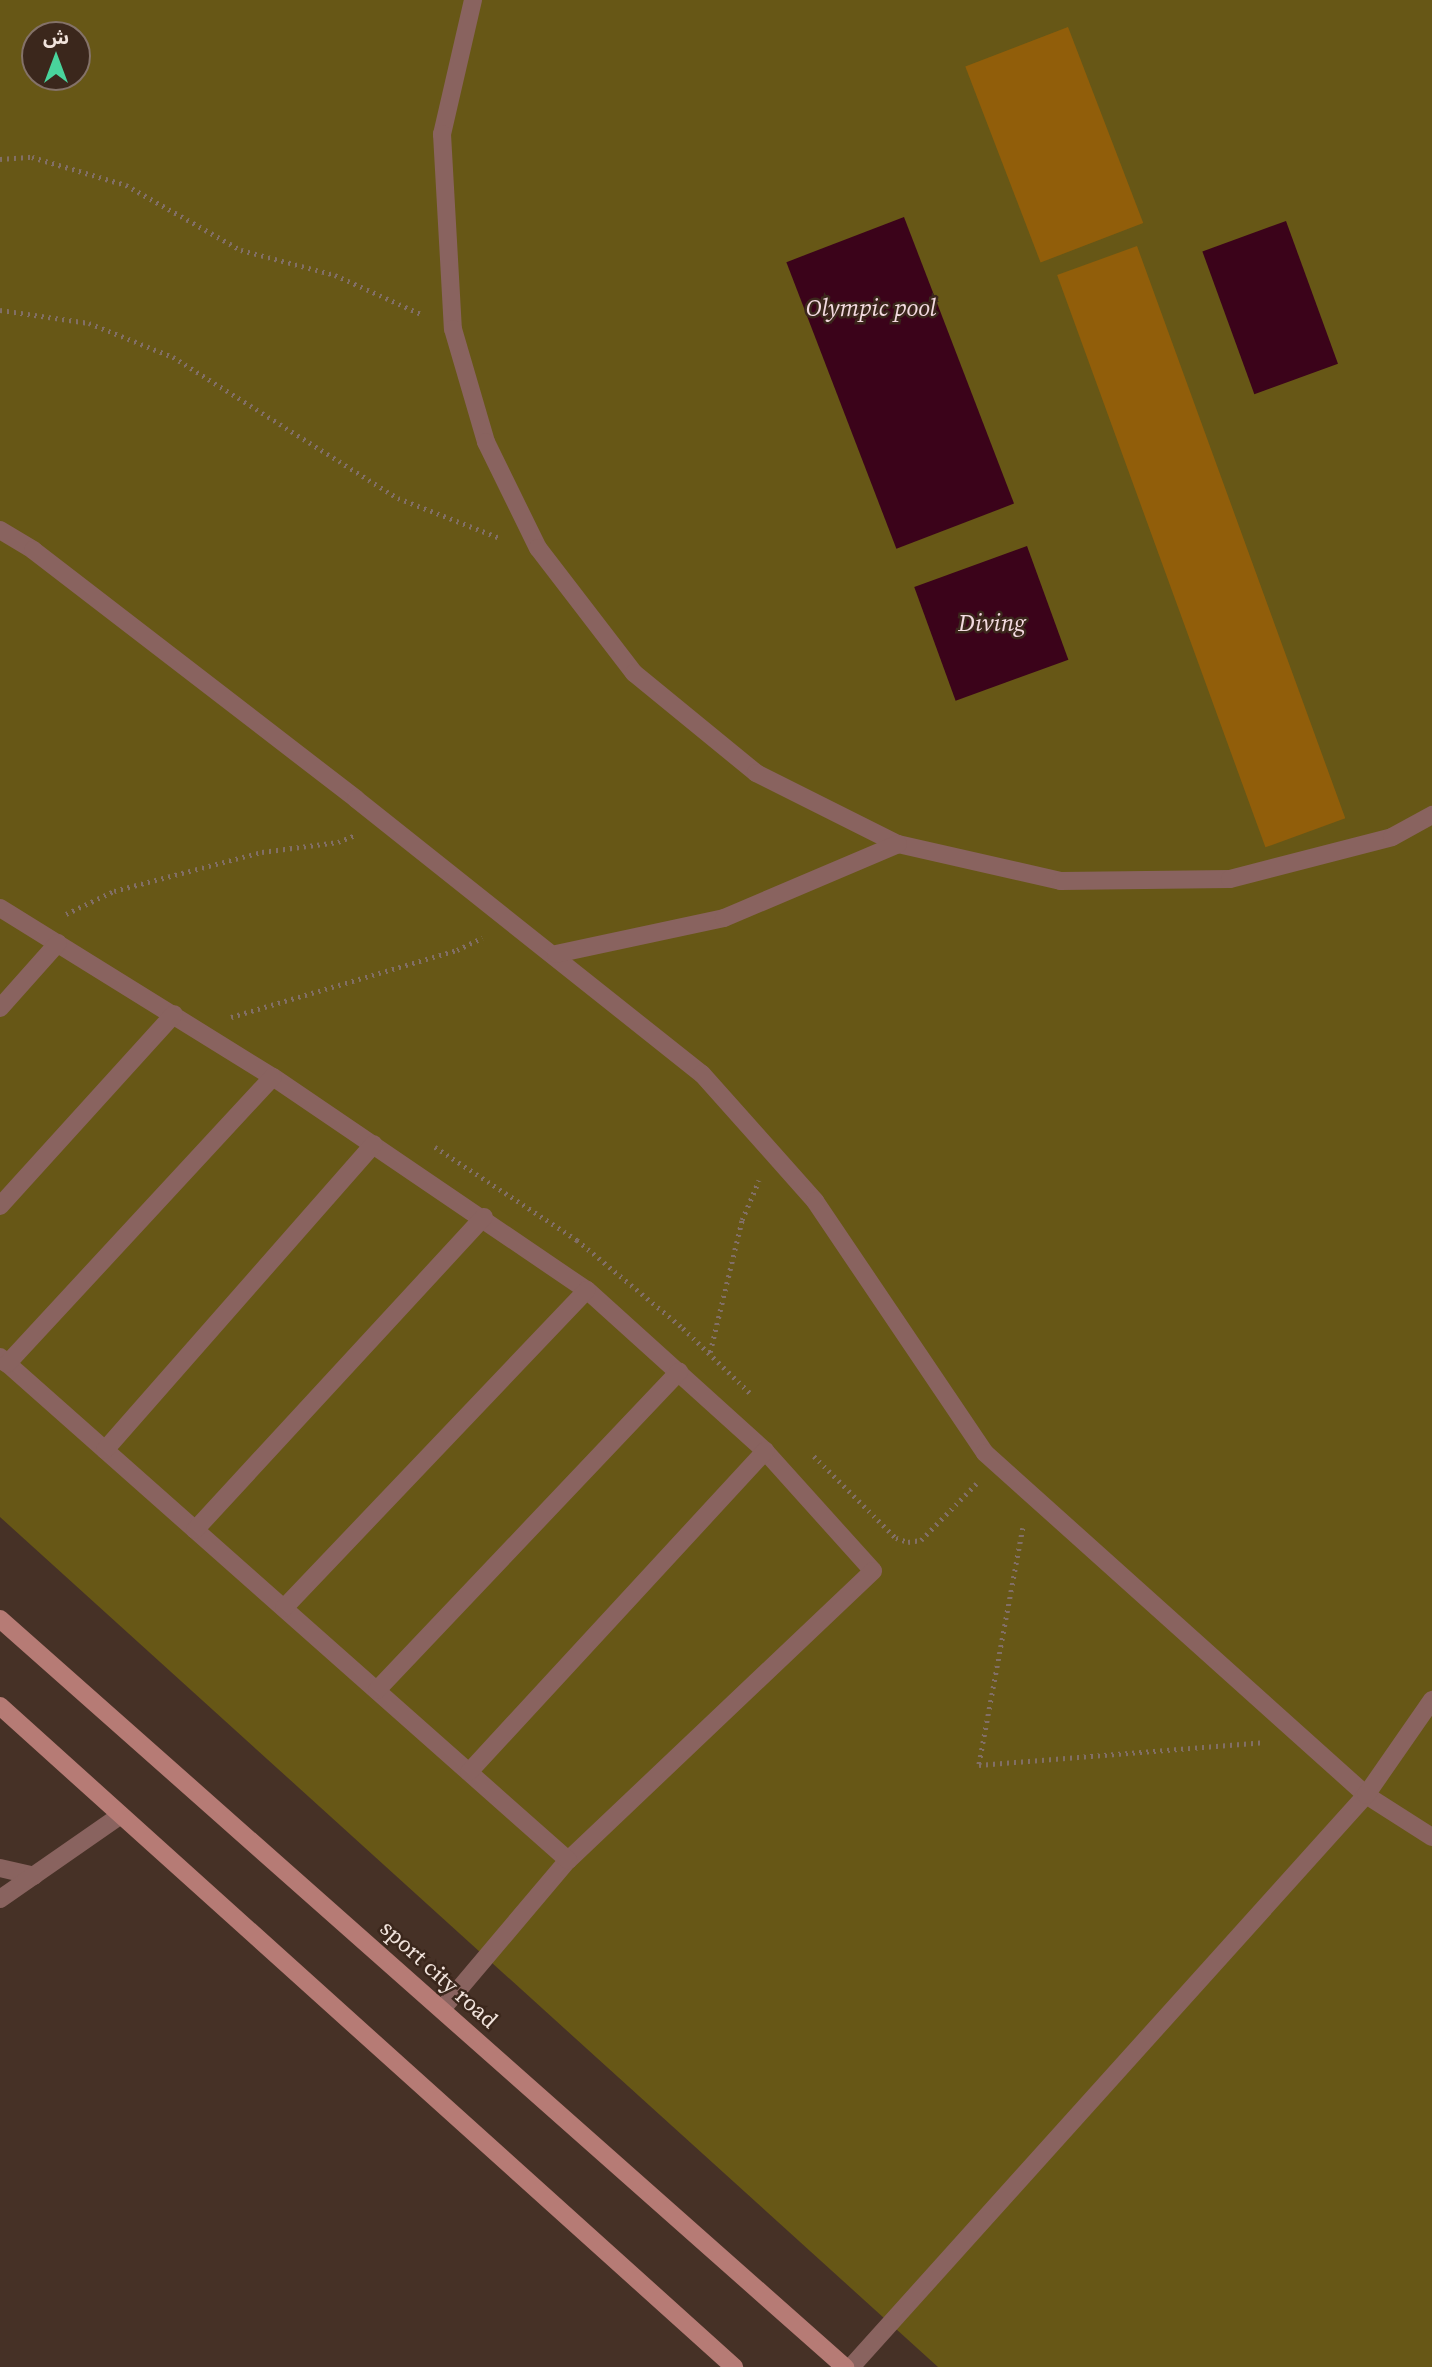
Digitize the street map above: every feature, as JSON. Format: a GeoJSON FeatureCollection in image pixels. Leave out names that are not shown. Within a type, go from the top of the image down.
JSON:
{"type":"FeatureCollection","features":[{"type":"Feature","properties":{"kind":"main road","name":"sport city road"},"geometry":{"type":"LineString","coordinates":[[0,1619],[845,2367]]}},
{"type":"Feature","properties":{"kind":"main road"},"geometry":{"type":"LineString","coordinates":[[0,1706],[734,2367]]}},
{"type":"Feature","properties":{"kind":"lane"},"geometry":{"type":"LineString","coordinates":[[473,0],[442,134],[453,329],[486,442],[538,548],[634,673],[756,773],[898,844],[1061,881],[1230,879],[1392,837],[1432,815]]}},
{"type":"Feature","properties":{"kind":"lane"},"geometry":{"type":"LineString","coordinates":[[0,530],[33,550],[507,916],[702,1074],[815,1201],[985,1453],[1366,1795],[1432,1837]]}},
{"type":"Feature","properties":{"kind":"lane"},"geometry":{"type":"LineString","coordinates":[[556,954],[724,918],[898,844]]}},
{"type":"Feature","properties":{"kind":"lane"},"geometry":{"type":"LineString","coordinates":[[0,908],[273,1077],[484,1217],[587,1290],[765,1451],[873,1571],[568,1860],[442,2009]]}},
{"type":"Feature","properties":{"kind":"lane"},"geometry":{"type":"LineString","coordinates":[[0,1008],[58,943]]}},
{"type":"Feature","properties":{"kind":"lane"},"geometry":{"type":"LineString","coordinates":[[0,1206],[174,1014]]}},
{"type":"Feature","properties":{"kind":"lane"},"geometry":{"type":"LineString","coordinates":[[273,1077],[4,1361],[568,1860]]}},
{"type":"Feature","properties":{"kind":"lane"},"geometry":{"type":"LineString","coordinates":[[106,1450],[374,1144]]}},
{"type":"Feature","properties":{"kind":"lane"},"geometry":{"type":"LineString","coordinates":[[195,1530],[484,1217]]}},
{"type":"Feature","properties":{"kind":"lane"},"geometry":{"type":"LineString","coordinates":[[284,1608],[587,1290]]}},
{"type":"Feature","properties":{"kind":"lane"},"geometry":{"type":"LineString","coordinates":[[377,1690],[678,1372]]}},
{"type":"Feature","properties":{"kind":"lane"},"geometry":{"type":"LineString","coordinates":[[469,1772],[765,1451]]}},
{"type":"Feature","properties":{"kind":"lane"},"geometry":{"type":"LineString","coordinates":[[851,2367],[1366,1795],[1432,1700]]}},
{"type":"Feature","properties":{"kind":"lane"},"geometry":{"type":"LineString","coordinates":[[0,1899],[121,1815]]}},
{"type":"Feature","properties":{"kind":"lane"},"geometry":{"type":"LineString","coordinates":[[0,1868],[34,1876]]}},
{"type":"Feature","properties":{"kind":"path"},"geometry":{"type":"LineString","coordinates":[[0,159],[32,156],[126,185],[241,250],[335,275],[453,329]]}},
{"type":"Feature","properties":{"kind":"path"},"geometry":{"type":"LineString","coordinates":[[0,310],[89,323],[173,357],[398,498],[468,529],[538,548]]}},
{"type":"Feature","properties":{"kind":"path"},"geometry":{"type":"LineString","coordinates":[[62,917],[114,891],[262,852],[338,842],[363,832],[380,818]]}},
{"type":"Feature","properties":{"kind":"path"},"geometry":{"type":"LineString","coordinates":[[226,1018],[457,950],[483,937],[507,916]]}},
{"type":"Feature","properties":{"kind":"path"},"geometry":{"type":"LineString","coordinates":[[709,1353],[749,1197],[777,1158]]}},
{"type":"Feature","properties":{"kind":"path"},"geometry":{"type":"LineString","coordinates":[[1029,1492],[979,1765],[1304,1739]]}},
{"type":"Feature","properties":{"kind":"shaded area"},"geometry":{"type":"Polygon","coordinates":[[[0,0],[1432,0],[1432,2367],[938,2367],[0,1517],[0,0]]]}},
{"type":"Feature","properties":{"kind":"water","name":"Olympic pool"},"geometry":{"type":"Polygon","coordinates":[[[904,217],[1014,504],[896,549],[786,262],[904,217]]]}},
{"type":"Feature","properties":{"kind":"water"},"geometry":{"type":"Polygon","coordinates":[[[1286,221],[1338,364],[1254,394],[1202,251],[1286,221]]]}},
{"type":"Feature","properties":{"kind":"water","name":"Diving"},"geometry":{"type":"Polygon","coordinates":[[[1027,546],[1068,660],[956,701],[914,587],[1027,546]]]}},
{"type":"Feature","properties":{"kind":"building"},"geometry":{"type":"Polygon","coordinates":[[[1068,27],[1143,223],[1041,262],[965,66],[1068,27]]]}},
{"type":"Feature","properties":{"kind":"building"},"geometry":{"type":"Polygon","coordinates":[[[1137,246],[1345,818],[1265,847],[1057,275],[1137,246]]]}}]}
